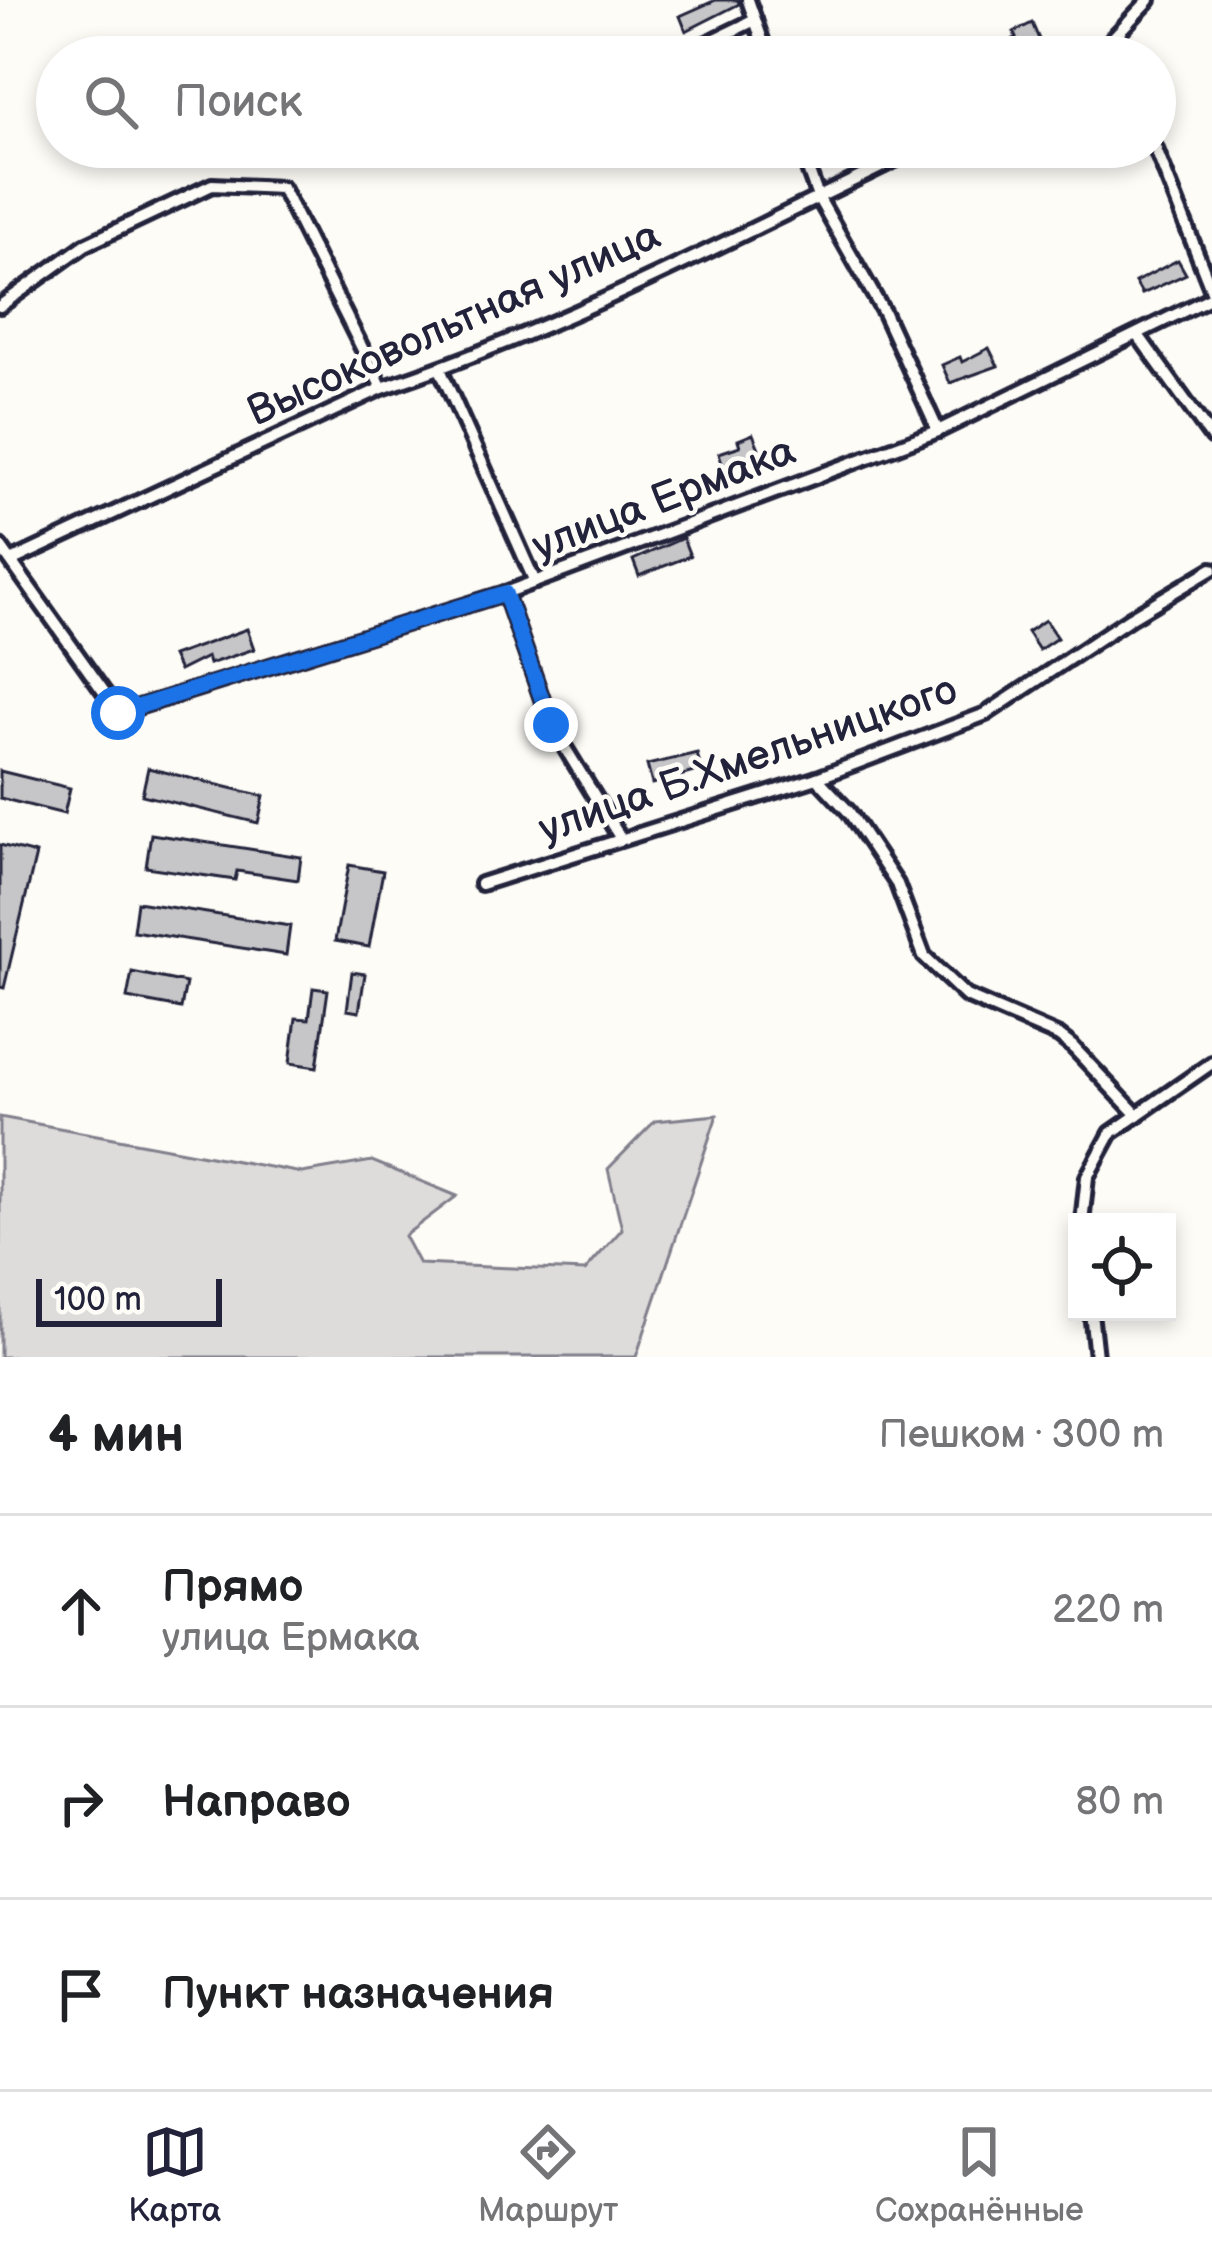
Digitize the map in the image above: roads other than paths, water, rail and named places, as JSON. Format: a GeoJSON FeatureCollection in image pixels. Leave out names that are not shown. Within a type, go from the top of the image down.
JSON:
{"type":"FeatureCollection","features":[{"type":"Feature","properties":{"kind":"street"},"geometry":{"type":"LineString","coordinates":[[748,0],[760,36]]}},
{"type":"Feature","properties":{"kind":"street"},"geometry":{"type":"LineString","coordinates":[[1119,35],[1150,0]]}},
{"type":"Feature","properties":{"kind":"street"},"geometry":{"type":"LineString","coordinates":[[721,36],[754,20]]}},
{"type":"Feature","properties":{"kind":"street"},"geometry":{"type":"LineString","coordinates":[[808,168],[818,197],[884,313],[938,431]]}},
{"type":"Feature","properties":{"kind":"street","name":"Высоковольтная улица"},"geometry":{"type":"LineString","coordinates":[[13,560],[382,388],[440,369],[878,168]]}},
{"type":"Feature","properties":{"kind":"street"},"geometry":{"type":"LineString","coordinates":[[1163,168],[1212,294]]}},
{"type":"Feature","properties":{"kind":"street"},"geometry":{"type":"LineString","coordinates":[[0,306],[85,245],[212,185],[282,188],[382,388]]}},
{"type":"Feature","properties":{"kind":"street","name":"улица Ермака"},"geometry":{"type":"LineString","coordinates":[[13,560],[118,713],[505,593],[938,431],[1212,294]]}},
{"type":"Feature","properties":{"kind":"street"},"geometry":{"type":"LineString","coordinates":[[1138,335],[1212,438]]}},
{"type":"Feature","properties":{"kind":"street"},"geometry":{"type":"LineString","coordinates":[[440,369],[535,582]]}},
{"type":"Feature","properties":{"kind":"street"},"geometry":{"type":"LineString","coordinates":[[0,546],[13,560]]}},
{"type":"Feature","properties":{"kind":"street","name":"улица Б.Хмельницкого"},"geometry":{"type":"LineString","coordinates":[[481,884],[817,778],[986,714],[1212,569]]}},
{"type":"Feature","properties":{"kind":"street"},"geometry":{"type":"LineString","coordinates":[[505,593],[551,725],[621,839]]}},
{"type":"Feature","properties":{"kind":"street"},"geometry":{"type":"LineString","coordinates":[[817,778],[849,812],[897,884],[924,956],[966,996],[1059,1036],[1137,1115]]}},
{"type":"Feature","properties":{"kind":"street"},"geometry":{"type":"LineString","coordinates":[[1083,1213],[1087,1177],[1111,1133],[1212,1063]]}},
{"type":"Feature","properties":{"kind":"street"},"geometry":{"type":"LineString","coordinates":[[1092,1321],[1096,1357]]}}]}
